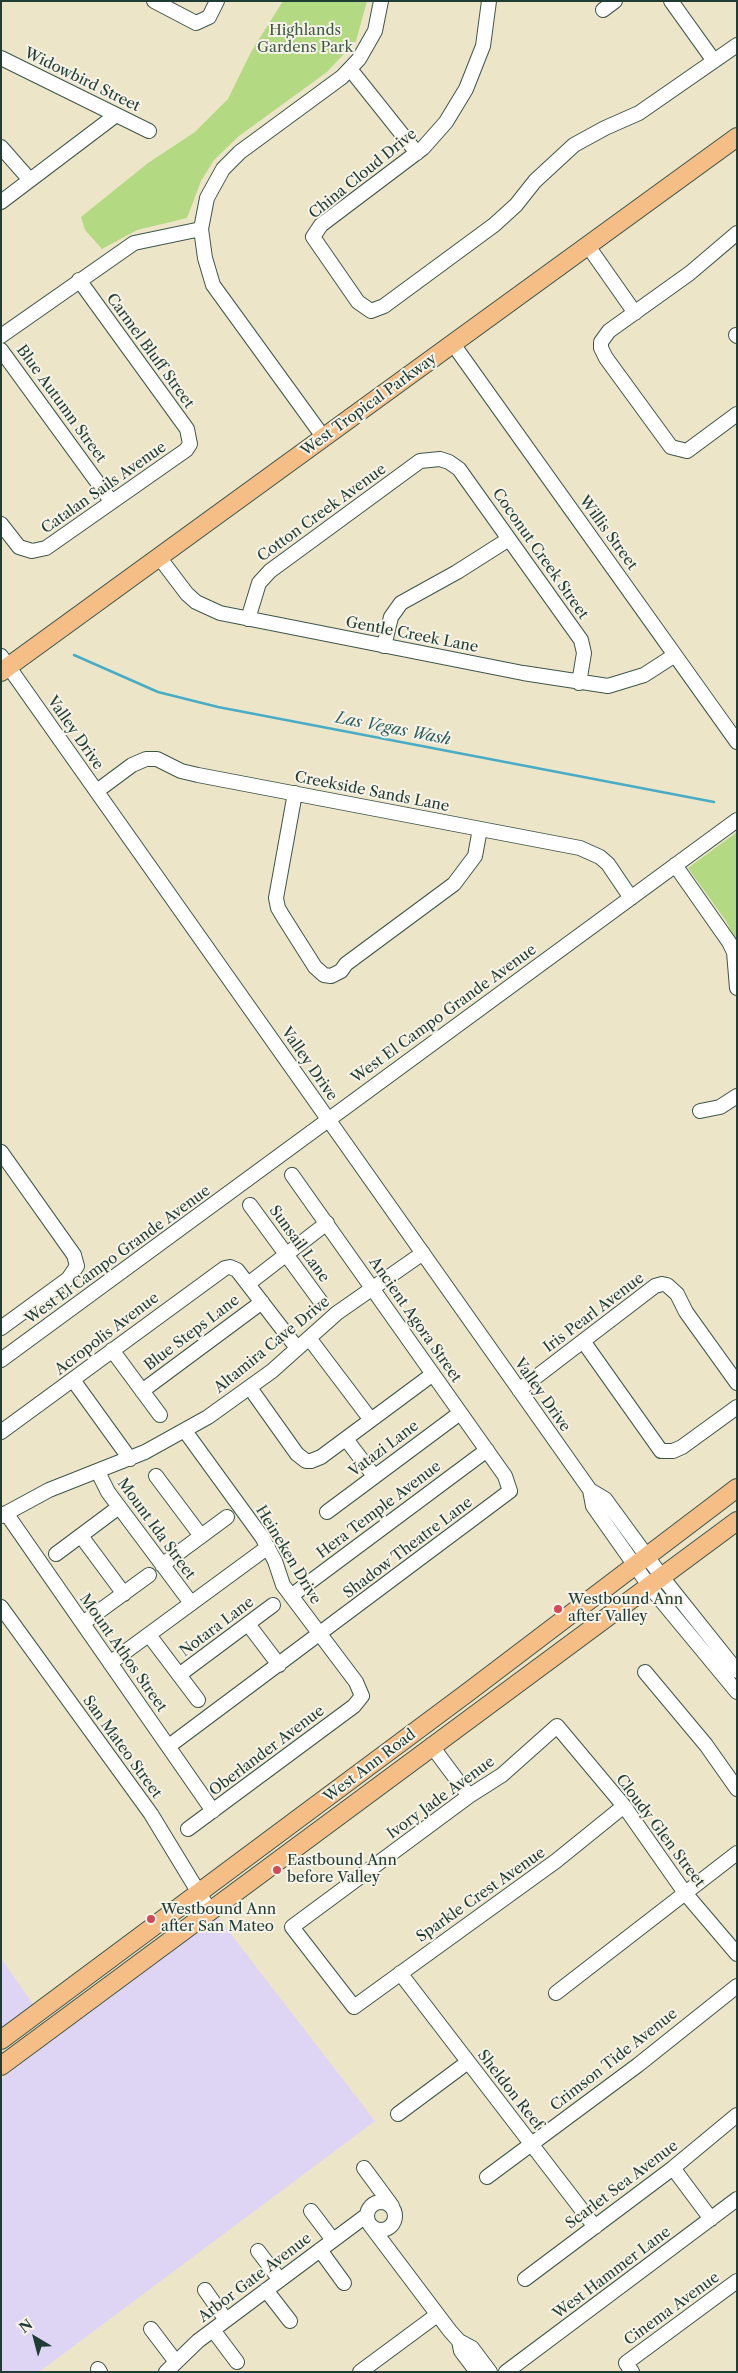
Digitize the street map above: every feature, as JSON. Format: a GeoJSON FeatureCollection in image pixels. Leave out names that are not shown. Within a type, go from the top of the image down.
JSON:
{"type":"FeatureCollection","features":[{"type":"Feature","properties":{"kind":"main road","name":"West Tropical Parkway"},"geometry":{"type":"LineString","coordinates":[[4,665],[159,557],[737,137]]}},
{"type":"Feature","properties":{"kind":"main road","name":"West Ann Road"},"geometry":{"type":"LineString","coordinates":[[1,2040],[200,1894],[737,1488]]}},
{"type":"Feature","properties":{"kind":"main road","name":"West Ann Road"},"geometry":{"type":"LineString","coordinates":[[1,2066],[431,1745],[737,1521]]}},
{"type":"Feature","properties":{"kind":"main road"},"geometry":{"type":"LineString","coordinates":[[380,1757],[403,1750],[431,1745],[432,1734],[470,1703],[467,1693]]}},
{"type":"Feature","properties":{"kind":"main road"},"geometry":{"type":"LineString","coordinates":[[1,2050],[28,2021]]}},
{"type":"Feature","properties":{"kind":"street"},"geometry":{"type":"LineString","coordinates":[[154,1],[196,23],[214,12],[217,1]]}},
{"type":"Feature","properties":{"kind":"street"},"geometry":{"type":"LineString","coordinates":[[324,438],[213,285],[204,258],[201,229],[207,198],[212,184],[231,160],[350,69],[368,45],[380,15],[381,1]]}},
{"type":"Feature","properties":{"kind":"street","name":"China Cloud Drive"},"geometry":{"type":"LineString","coordinates":[[489,1],[483,46],[466,89],[435,137],[418,153],[321,225],[313,237],[358,302],[371,311],[384,306],[494,225],[516,205],[535,181],[574,145],[605,128],[639,114],[714,61]]}},
{"type":"Feature","properties":{"kind":"street"},"geometry":{"type":"LineString","coordinates":[[603,10],[615,1]]}},
{"type":"Feature","properties":{"kind":"street"},"geometry":{"type":"LineString","coordinates":[[671,1],[714,61],[737,44]]}},
{"type":"Feature","properties":{"kind":"street","name":"Widowbird Street"},"geometry":{"type":"LineString","coordinates":[[1,58],[149,131]]}},
{"type":"Feature","properties":{"kind":"street"},"geometry":{"type":"LineString","coordinates":[[350,69],[418,153]]}},
{"type":"Feature","properties":{"kind":"street"},"geometry":{"type":"LineString","coordinates":[[1,202],[116,115]]}},
{"type":"Feature","properties":{"kind":"street"},"geometry":{"type":"LineString","coordinates":[[1,147],[30,180]]}},
{"type":"Feature","properties":{"kind":"street"},"geometry":{"type":"LineString","coordinates":[[1,336],[134,242],[201,229]]}},
{"type":"Feature","properties":{"kind":"street"},"geometry":{"type":"LineString","coordinates":[[737,233],[690,273],[609,331],[602,342],[601,348],[606,358],[661,430],[671,447],[682,451],[694,448],[699,441],[737,414]]}},
{"type":"Feature","properties":{"kind":"street"},"geometry":{"type":"LineString","coordinates":[[588,246],[635,313]]}},
{"type":"Feature","properties":{"kind":"street","name":"Carmel Bluff Street"},"geometry":{"type":"LineString","coordinates":[[79,280],[187,429],[190,444]]}},
{"type":"Feature","properties":{"kind":"street","name":"Willis Street"},"geometry":{"type":"LineString","coordinates":[[453,344],[737,742]]}},
{"type":"Feature","properties":{"kind":"street","name":"Blue Autumn Street"},"geometry":{"type":"LineString","coordinates":[[1,350],[111,502]]}},
{"type":"Feature","properties":{"kind":"street","name":"Catalan Sails Avenue"},"geometry":{"type":"LineString","coordinates":[[1,524],[20,547],[32,551],[46,548],[186,450],[190,444]]}},
{"type":"Feature","properties":{"kind":"street","name":"Coconut Creek Street"},"geometry":{"type":"LineString","coordinates":[[440,459],[449,462],[459,469],[581,640],[584,653],[579,683]]}},
{"type":"Feature","properties":{"kind":"street","name":"Cotton Creek Avenue"},"geometry":{"type":"LineString","coordinates":[[248,618],[259,583],[270,571],[420,461],[440,459]]}},
{"type":"Feature","properties":{"kind":"street"},"geometry":{"type":"LineString","coordinates":[[384,646],[391,617],[401,603],[457,572],[509,539]]}},
{"type":"Feature","properties":{"kind":"street","name":"Gentle Creek Lane"},"geometry":{"type":"LineString","coordinates":[[159,557],[182,588],[196,602],[220,613],[579,683],[608,686],[622,684],[644,675],[675,654]]}},
{"type":"Feature","properties":{"kind":"street","name":"Valley Drive"},"geometry":{"type":"LineString","coordinates":[[4,665],[97,791],[590,1490],[605,1499],[640,1560],[737,1692]]}},
{"type":"Feature","properties":{"kind":"street","name":"Creekside Sands Lane"},"geometry":{"type":"LineString","coordinates":[[97,791],[132,765],[152,759],[198,775],[590,852],[608,864],[631,898]]}},
{"type":"Feature","properties":{"kind":"street"},"geometry":{"type":"LineString","coordinates":[[295,794],[276,898],[278,908],[284,918],[315,967],[324,975],[331,976],[341,971],[346,964],[454,884],[475,856],[480,829]]}},
{"type":"Feature","properties":{"kind":"street","name":"West El Campo Grande Avenue"},"geometry":{"type":"LineString","coordinates":[[1,1360],[737,820]]}},
{"type":"Feature","properties":{"kind":"street"},"geometry":{"type":"LineString","coordinates":[[676,865],[734,952],[737,988]]}},
{"type":"Feature","properties":{"kind":"street"},"geometry":{"type":"LineString","coordinates":[[700,1111],[720,1107],[737,1096]]}},
{"type":"Feature","properties":{"kind":"street"},"geometry":{"type":"LineString","coordinates":[[1,1152],[74,1255],[77,1266],[68,1279],[1,1328]]}},
{"type":"Feature","properties":{"kind":"street","name":"Ancient Agora Street"},"geometry":{"type":"LineString","coordinates":[[292,1175],[373,1287],[510,1484]]}},
{"type":"Feature","properties":{"kind":"street","name":"Sunsail Lane"},"geometry":{"type":"LineString","coordinates":[[250,1205],[321,1302]]}},
{"type":"Feature","properties":{"kind":"street"},"geometry":{"type":"LineString","coordinates":[[297,1348],[248,1284],[326,1223]]}},
{"type":"Feature","properties":{"kind":"street","name":"Altamira Cave Drive"},"geometry":{"type":"LineString","coordinates":[[4,1514],[49,1490],[130,1459],[185,1431],[250,1388],[337,1312],[423,1253]]}},
{"type":"Feature","properties":{"kind":"street","name":"Acropolis Avenue"},"geometry":{"type":"LineString","coordinates":[[1,1432],[225,1268],[233,1268],[248,1284]]}},
{"type":"Feature","properties":{"kind":"street","name":"Iris Pearl Avenue"},"geometry":{"type":"LineString","coordinates":[[518,1390],[655,1286],[667,1285],[677,1294],[686,1312],[737,1383]]}},
{"type":"Feature","properties":{"kind":"street","name":"Blue Steps Lane"},"geometry":{"type":"LineString","coordinates":[[142,1391],[262,1302]]}},
{"type":"Feature","properties":{"kind":"street"},"geometry":{"type":"LineString","coordinates":[[309,1338],[371,1420]]}},
{"type":"Feature","properties":{"kind":"street"},"geometry":{"type":"LineString","coordinates":[[583,1341],[656,1447],[661,1451],[668,1452],[682,1448],[737,1407]]}},
{"type":"Feature","properties":{"kind":"street"},"geometry":{"type":"LineString","coordinates":[[112,1350],[160,1415]]}},
{"type":"Feature","properties":{"kind":"street"},"geometry":{"type":"LineString","coordinates":[[250,1388],[297,1454],[306,1461],[311,1461],[321,1457],[432,1374]]}},
{"type":"Feature","properties":{"kind":"street"},"geometry":{"type":"LineString","coordinates":[[72,1380],[130,1459]]}},
{"type":"Feature","properties":{"kind":"street","name":"Vatazi Lane"},"geometry":{"type":"LineString","coordinates":[[326,1512],[460,1413]]}},
{"type":"Feature","properties":{"kind":"street","name":"Heineken Drive"},"geometry":{"type":"LineString","coordinates":[[185,1431],[268,1547],[284,1585],[356,1682],[362,1696]]}},
{"type":"Feature","properties":{"kind":"street"},"geometry":{"type":"LineString","coordinates":[[346,1439],[374,1476]]}},
{"type":"Feature","properties":{"kind":"street","name":"Hera Temple Avenue"},"geometry":{"type":"LineString","coordinates":[[291,1596],[487,1450]]}},
{"type":"Feature","properties":{"kind":"street","name":"Mount Ida Street"},"geometry":{"type":"LineString","coordinates":[[98,1472],[120,1506],[191,1604]]}},
{"type":"Feature","properties":{"kind":"street"},"geometry":{"type":"LineString","coordinates":[[156,1476],[201,1536]]}},
{"type":"Feature","properties":{"kind":"street","name":"Shadow Theatre Lane"},"geometry":{"type":"LineString","coordinates":[[168,1746],[506,1495],[510,1491],[510,1484]]}},
{"type":"Feature","properties":{"kind":"street"},"geometry":{"type":"LineString","coordinates":[[56,1554],[120,1506]]}},
{"type":"Feature","properties":{"kind":"street","name":"Mount Athos Street"},"geometry":{"type":"LineString","coordinates":[[4,1514],[213,1811]]}},
{"type":"Feature","properties":{"kind":"street"},"geometry":{"type":"LineString","coordinates":[[162,1565],[227,1517]]}},
{"type":"Feature","properties":{"kind":"street"},"geometry":{"type":"LineString","coordinates":[[81,1536],[124,1594]]}},
{"type":"Feature","properties":{"kind":"street"},"geometry":{"type":"LineString","coordinates":[[110,1663],[268,1547]]}},
{"type":"Feature","properties":{"kind":"street"},"geometry":{"type":"LineString","coordinates":[[82,1623],[149,1575]]}},
{"type":"Feature","properties":{"kind":"street","name":"Valley Drive"},"geometry":{"type":"LineString","coordinates":[[656,1582],[737,1671]]}},
{"type":"Feature","properties":{"kind":"street","name":"Notara Lane"},"geometry":{"type":"LineString","coordinates":[[179,1675],[273,1605]]}},
{"type":"Feature","properties":{"kind":"street","name":"San Mateo Street"},"geometry":{"type":"LineString","coordinates":[[1,1607],[151,1814],[210,1910]]}},
{"type":"Feature","properties":{"kind":"street"},"geometry":{"type":"LineString","coordinates":[[248,1624],[278,1665]]}},
{"type":"Feature","properties":{"kind":"street"},"geometry":{"type":"LineString","coordinates":[[149,1635],[198,1700]]}},
{"type":"Feature","properties":{"kind":"street"},"geometry":{"type":"LineString","coordinates":[[645,1672],[706,1745],[737,1788]]}},
{"type":"Feature","properties":{"kind":"street","name":"Oberlander Avenue"},"geometry":{"type":"LineString","coordinates":[[188,1830],[354,1706],[362,1696]]}},
{"type":"Feature","properties":{"kind":"street","name":"Ivory Jade Avenue"},"geometry":{"type":"LineString","coordinates":[[354,2007],[292,1927],[469,1796],[502,1775],[557,1726]]}},
{"type":"Feature","properties":{"kind":"street","name":"Cloudy Glen Street"},"geometry":{"type":"LineString","coordinates":[[557,1726],[624,1806],[685,1893],[737,1954]]}},
{"type":"Feature","properties":{"kind":"street"},"geometry":{"type":"LineString","coordinates":[[431,1745],[469,1796]]}},
{"type":"Feature","properties":{"kind":"street","name":"Sparkle Crest Avenue"},"geometry":{"type":"LineString","coordinates":[[354,2007],[556,1861],[624,1806]]}},
{"type":"Feature","properties":{"kind":"street"},"geometry":{"type":"LineString","coordinates":[[556,1993],[737,1853]]}},
{"type":"Feature","properties":{"kind":"street","name":"Sheldon Reef"},"geometry":{"type":"LineString","coordinates":[[400,1973],[595,2227]]}},
{"type":"Feature","properties":{"kind":"street","name":"Crimson Tide Avenue"},"geometry":{"type":"LineString","coordinates":[[487,2177],[638,2064],[737,1986]]}},
{"type":"Feature","properties":{"kind":"street"},"geometry":{"type":"LineString","coordinates":[[398,2114],[468,2062]]}},
{"type":"Feature","properties":{"kind":"street","name":"Scarlet Sea Avenue"},"geometry":{"type":"LineString","coordinates":[[525,2279],[674,2168],[737,2115]]}},
{"type":"Feature","properties":{"kind":"street"},"geometry":{"type":"LineString","coordinates":[[364,2168],[395,2211],[394,2221],[388,2228],[378,2230],[368,2220]]}},
{"type":"Feature","properties":{"kind":"street"},"geometry":{"type":"LineString","coordinates":[[674,2168],[711,2219]]}},
{"type":"Feature","properties":{"kind":"street","name":"West Hammer Lane"},"geometry":{"type":"LineString","coordinates":[[506,2372],[737,2200]]}},
{"type":"Feature","properties":{"kind":"street"},"geometry":{"type":"LineString","coordinates":[[392,2207],[379,2201],[371,2206],[368,2220],[437,2314],[459,2341],[470,2346],[490,2372]]}},
{"type":"Feature","properties":{"kind":"street"},"geometry":{"type":"LineString","coordinates":[[311,2211],[333,2240]]}},
{"type":"Feature","properties":{"kind":"street","name":"Arbor Gate Avenue"},"geometry":{"type":"LineString","coordinates":[[171,2367],[213,2330],[333,2240],[368,2220]]}},
{"type":"Feature","properties":{"kind":"street"},"geometry":{"type":"LineString","coordinates":[[320,2250],[344,2283]]}},
{"type":"Feature","properties":{"kind":"street"},"geometry":{"type":"LineString","coordinates":[[258,2251],[280,2280]]}},
{"type":"Feature","properties":{"kind":"street","name":"Cinema Avenue"},"geometry":{"type":"LineString","coordinates":[[629,2367],[737,2281]]}},
{"type":"Feature","properties":{"kind":"street"},"geometry":{"type":"LineString","coordinates":[[205,2290],[226,2320]]}},
{"type":"Feature","properties":{"kind":"street"},"geometry":{"type":"LineString","coordinates":[[266,2290],[290,2321]]}},
{"type":"Feature","properties":{"kind":"street"},"geometry":{"type":"LineString","coordinates":[[360,2372],[437,2314]]}},
{"type":"Feature","properties":{"kind":"street"},"geometry":{"type":"LineString","coordinates":[[151,2329],[171,2367]]}},
{"type":"Feature","properties":{"kind":"street"},"geometry":{"type":"LineString","coordinates":[[213,2330],[237,2362]]}},
{"type":"Feature","properties":{"kind":"street"},"geometry":{"type":"LineString","coordinates":[[459,2341],[461,2351],[477,2372]]}},
{"type":"Feature","properties":{"kind":"shaded area"},"geometry":{"type":"Polygon","coordinates":[[[217,1916],[375,2121],[39,2372],[1,2372],[1,2079],[217,1916]]]}},
{"type":"Feature","properties":{"kind":"shaded area"},"geometry":{"type":"Polygon","coordinates":[[[1,1958],[35,2007],[1,2030],[1,1958]]]}},
{"type":"Feature","properties":{"kind":"green space","name":"Highlands Gardens Park"},"geometry":{"type":"Polygon","coordinates":[[[283,1],[367,1],[356,41],[327,72],[239,136],[214,160],[201,181],[187,218],[137,230],[102,249],[85,230],[81,217],[148,163],[195,132],[228,99],[251,52],[283,1]]]}},
{"type":"Feature","properties":{"kind":"green space"},"geometry":{"type":"Polygon","coordinates":[[[737,832],[737,943],[726,921],[688,868],[737,832]]]}},
{"type":"Feature","properties":{"kind":"waterway","name":"Las Vegas Wash"},"geometry":{"type":"LineString","coordinates":[[74,655],[158,692],[218,707],[714,802]]}},
{"type":"Feature","properties":{"kind":"place","name":"Westbound Ann after Valley"},"geometry":{"type":"Point","coordinates":[558,1609]}},
{"type":"Feature","properties":{"kind":"place","name":"Eastbound Ann before Valley"},"geometry":{"type":"Point","coordinates":[277,1870]}},
{"type":"Feature","properties":{"kind":"place","name":"Westbound Ann after San Mateo"},"geometry":{"type":"Point","coordinates":[151,1919]}}]}
